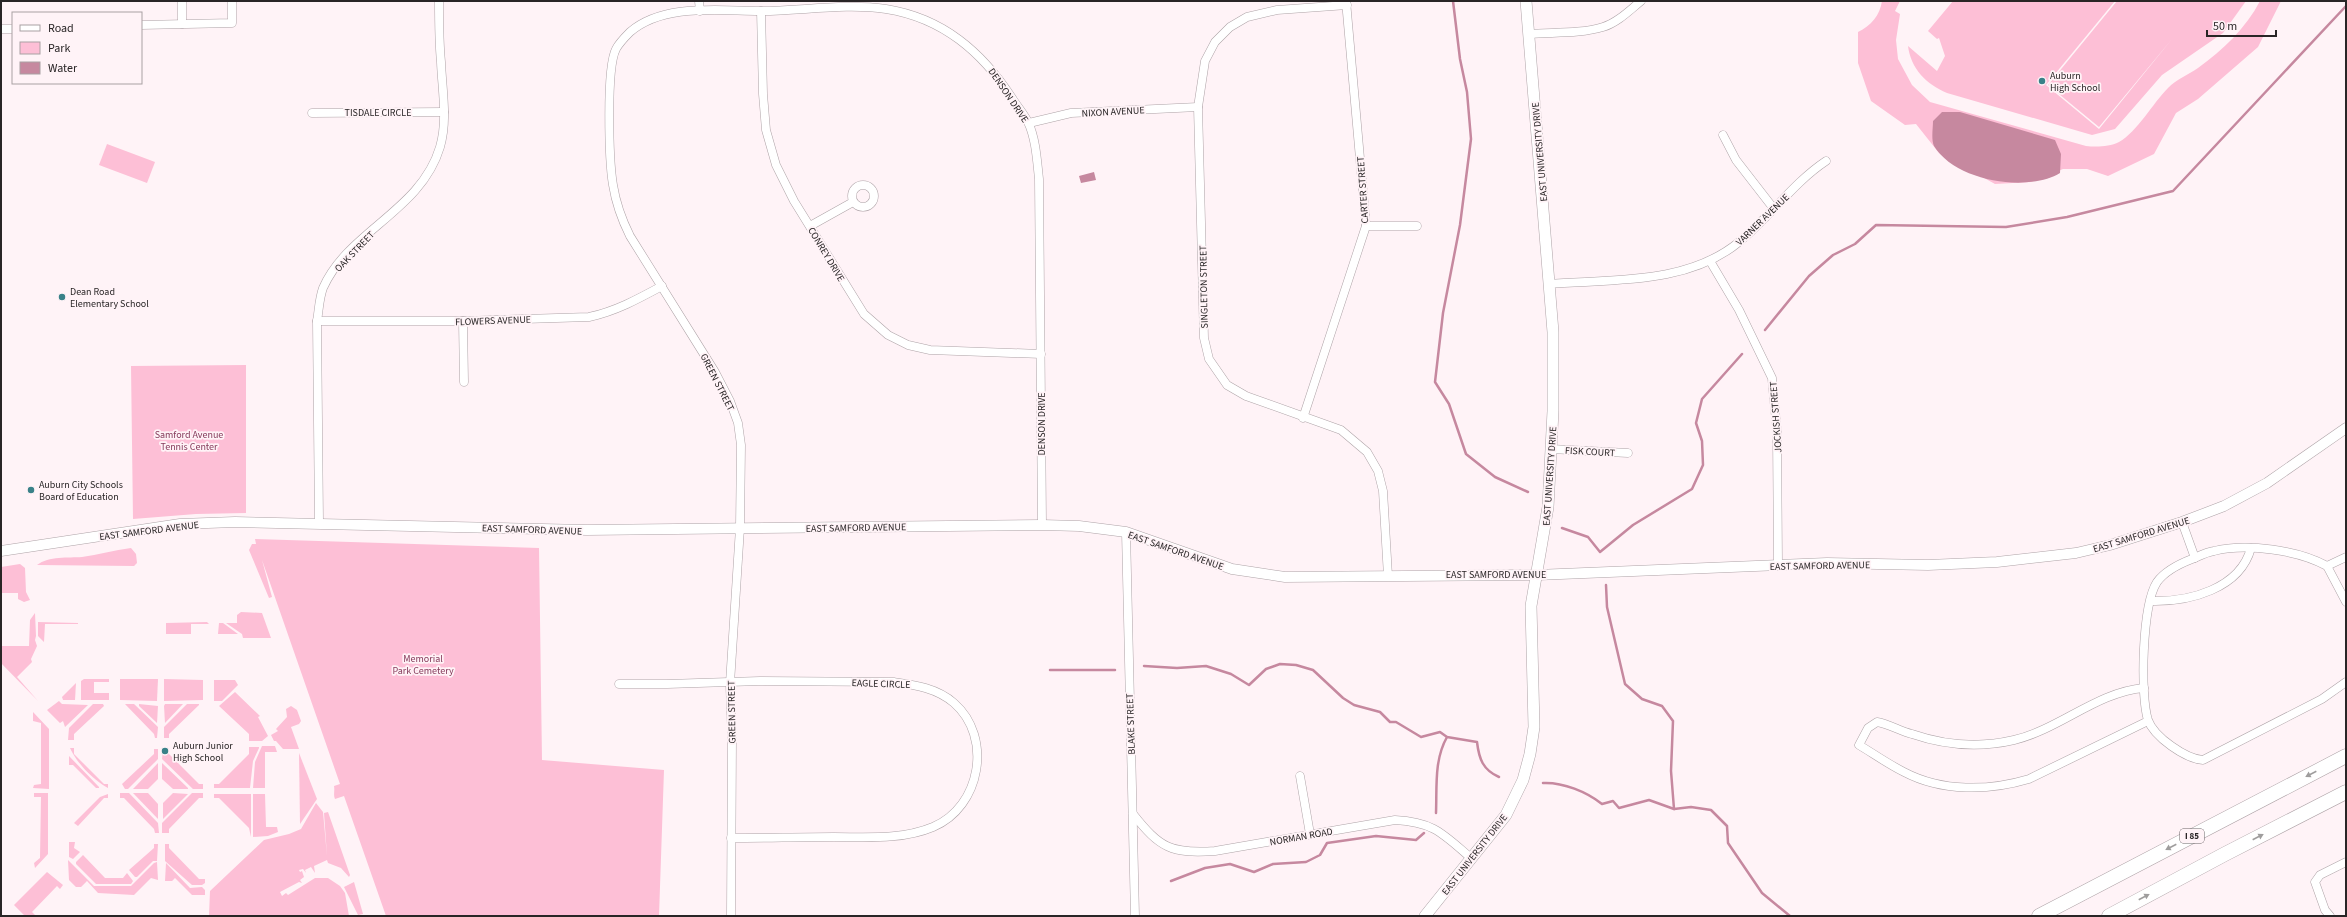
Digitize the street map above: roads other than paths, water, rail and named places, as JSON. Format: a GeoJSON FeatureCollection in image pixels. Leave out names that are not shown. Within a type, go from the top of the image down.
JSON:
{"type":"FeatureCollection","features":[{"type":"Feature","properties":{"kind":"highway","name":"I 85"},"geometry":{"type":"LineString","coordinates":[[2039,916],[2346,756]]}},
{"type":"Feature","properties":{"kind":"highway"},"geometry":{"type":"LineString","coordinates":[[2109,916],[2346,792]]}},
{"type":"Feature","properties":{"kind":"main road","name":"EAST UNIVERSITY DRIVE"},"geometry":{"type":"LineString","coordinates":[[1425,916],[1498,825],[1512,804],[1523,780],[1530,754],[1534,727],[1531,616],[1536,575],[1547,521],[1554,374],[1549,284],[1526,1]]}},
{"type":"Feature","properties":{"kind":"street"},"geometry":{"type":"LineString","coordinates":[[182,1],[182,24]]}},
{"type":"Feature","properties":{"kind":"street"},"geometry":{"type":"LineString","coordinates":[[142,24],[232,23],[232,1]]}},
{"type":"Feature","properties":{"kind":"street","name":"OAK STREET"},"geometry":{"type":"LineString","coordinates":[[320,522],[317,321],[320,299],[324,287],[336,267],[359,243],[407,201],[433,166],[441,146],[444,112],[439,1]]}},
{"type":"Feature","properties":{"kind":"street"},"geometry":{"type":"LineString","coordinates":[[699,1],[700,11]]}},
{"type":"Feature","properties":{"kind":"street"},"geometry":{"type":"LineString","coordinates":[[1529,34],[1584,31],[1604,27],[1614,22],[1642,1]]}},
{"type":"Feature","properties":{"kind":"street","name":"SINGLETON STREET"},"geometry":{"type":"LineString","coordinates":[[1347,3],[1277,10],[1257,14],[1230,27],[1215,42],[1205,61],[1198,107],[1204,338],[1209,359],[1227,385],[1246,396],[1303,418],[1341,430],[1360,444],[1373,461],[1385,502],[1388,576]]}},
{"type":"Feature","properties":{"kind":"street","name":"CARTER STREET"},"geometry":{"type":"LineString","coordinates":[[1303,418],[1366,226],[1347,3]]}},
{"type":"Feature","properties":{"kind":"street","name":"DENSON DRIVE"},"geometry":{"type":"LineString","coordinates":[[700,11],[761,11],[854,7],[886,9],[927,21],[946,30],[972,49],[989,65],[1029,123],[1036,155],[1039,179],[1042,525]]}},
{"type":"Feature","properties":{"kind":"street","name":"GREEN STREET"},"geometry":{"type":"LineString","coordinates":[[700,11],[669,14],[648,20],[630,32],[616,48],[611,68],[612,174],[618,210],[630,236],[715,372],[730,401],[738,423],[741,445],[740,528],[730,682],[732,738],[731,916]]}},
{"type":"Feature","properties":{"kind":"street","name":"CONREY DRIVE"},"geometry":{"type":"LineString","coordinates":[[761,11],[763,94],[766,130],[780,174],[864,314],[888,335],[908,345],[930,350],[1040,354]]}},
{"type":"Feature","properties":{"kind":"street"},"geometry":{"type":"LineString","coordinates":[[1,29],[12,29]]}},
{"type":"Feature","properties":{"kind":"street","name":"NIXON AVENUE"},"geometry":{"type":"LineString","coordinates":[[1029,123],[1071,113],[1198,107]]}},
{"type":"Feature","properties":{"kind":"street","name":"TISDALE CIRCLE"},"geometry":{"type":"LineString","coordinates":[[312,113],[444,112]]}},
{"type":"Feature","properties":{"kind":"street"},"geometry":{"type":"LineString","coordinates":[[1724,135],[1736,160],[1774,209]]}},
{"type":"Feature","properties":{"kind":"street","name":"VARNER AVENUE"},"geometry":{"type":"LineString","coordinates":[[1549,284],[1656,276],[1678,272],[1710,261],[1739,243],[1793,188],[1826,161]]}},
{"type":"Feature","properties":{"kind":"street"},"geometry":{"type":"LineString","coordinates":[[810,226],[853,202]]}},
{"type":"Feature","properties":{"kind":"street"},"geometry":{"type":"LineString","coordinates":[[1366,226],[1417,226]]}},
{"type":"Feature","properties":{"kind":"street","name":"JOCKISH STREET"},"geometry":{"type":"LineString","coordinates":[[1710,261],[1739,310],[1772,378],[1777,431],[1778,565]]}},
{"type":"Feature","properties":{"kind":"street","name":"FLOWERS AVENUE"},"geometry":{"type":"LineString","coordinates":[[317,321],[463,321],[590,317],[622,307],[662,286]]}},
{"type":"Feature","properties":{"kind":"street"},"geometry":{"type":"LineString","coordinates":[[463,321],[464,382]]}},
{"type":"Feature","properties":{"kind":"street","name":"EAST SAMFORD AVENUE"},"geometry":{"type":"LineString","coordinates":[[1,551],[180,524],[261,521],[587,530],[1042,525],[1079,526],[1126,532],[1201,560],[1253,574],[1285,578],[1536,575],[1778,565],[1928,565],[1997,562],[2076,553],[2110,545],[2182,522],[2224,506],[2267,483],[2346,428]]}},
{"type":"Feature","properties":{"kind":"street","name":"FISK COURT"},"geometry":{"type":"LineString","coordinates":[[1551,448],[1628,453]]}},
{"type":"Feature","properties":{"kind":"street"},"geometry":{"type":"LineString","coordinates":[[2182,522],[2195,558]]}},
{"type":"Feature","properties":{"kind":"street","name":"BLAKE STREET"},"geometry":{"type":"LineString","coordinates":[[1126,532],[1135,916]]}},
{"type":"Feature","properties":{"kind":"street"},"geometry":{"type":"LineString","coordinates":[[2151,601],[2173,602],[2204,594],[2236,576],[2248,560],[2251,548]]}},
{"type":"Feature","properties":{"kind":"street"},"geometry":{"type":"LineString","coordinates":[[2346,557],[2327,566],[2278,550],[2251,548],[2214,551],[2176,565],[2157,582],[2146,616],[2144,688],[2148,720],[2156,733],[2169,745],[2203,760],[2322,699],[2346,682]]}},
{"type":"Feature","properties":{"kind":"street"},"geometry":{"type":"LineString","coordinates":[[2327,566],[2346,602]]}},
{"type":"Feature","properties":{"kind":"street","name":"EAGLE CIRCLE"},"geometry":{"type":"LineString","coordinates":[[619,684],[760,680],[894,682],[915,685],[944,696],[961,709],[972,727],[978,748],[977,770],[965,799],[952,816],[934,827],[913,834],[880,837],[731,838]]}},
{"type":"Feature","properties":{"kind":"street"},"geometry":{"type":"LineString","coordinates":[[2144,688],[2121,691],[2052,726],[2009,741],[1974,744],[1945,743],[1929,740],[1877,722],[1868,728],[1859,745],[1905,772],[1943,785],[1979,788],[2011,784],[2029,779],[2148,720]]}},
{"type":"Feature","properties":{"kind":"street"},"geometry":{"type":"LineString","coordinates":[[1300,776],[1310,834]]}},
{"type":"Feature","properties":{"kind":"street","name":"NORMAN ROAD"},"geometry":{"type":"LineString","coordinates":[[1133,814],[1148,832],[1162,844],[1175,850],[1193,853],[1215,851],[1395,820],[1416,821],[1436,828],[1471,858]]}},
{"type":"Feature","properties":{"kind":"street"},"geometry":{"type":"LineString","coordinates":[[2330,916],[2326,910],[2315,882],[2320,875],[2346,862]]}},
{"type":"Feature","properties":{"kind":"water"},"geometry":{"type":"Polygon","coordinates":[[[1942,112],[1960,112],[2055,140],[2061,154],[2060,173],[2046,179],[2029,182],[2011,182],[1992,180],[1974,175],[1958,168],[1944,158],[1933,143],[1933,121],[1942,112]]]}},
{"type":"Feature","properties":{"kind":"water"},"geometry":{"type":"Polygon","coordinates":[[[1094,172],[1096,180],[1081,183],[1079,176],[1094,172]]]}},
{"type":"Feature","properties":{"kind":"waterway"},"geometry":{"type":"LineString","coordinates":[[1453,1],[1460,59],[1467,92],[1471,139],[1460,225],[1443,313],[1435,382],[1449,404],[1466,454],[1495,477],[1528,492]]}},
{"type":"Feature","properties":{"kind":"waterway"},"geometry":{"type":"LineString","coordinates":[[1765,330],[1809,276],[1833,255],[1855,244],[1876,225],[2006,227],[2067,217],[2173,191],[2346,6]]}},
{"type":"Feature","properties":{"kind":"waterway"},"geometry":{"type":"LineString","coordinates":[[1562,528],[1588,537],[1600,552],[1633,525],[1692,489],[1703,465],[1702,441],[1696,423],[1702,399],[1742,354]]}},
{"type":"Feature","properties":{"kind":"waterway"},"geometry":{"type":"LineString","coordinates":[[1606,585],[1607,607],[1625,684],[1642,699],[1662,706],[1673,721],[1671,771],[1674,809],[1691,807],[1711,810],[1727,826],[1728,843],[1762,893],[1790,916]]}},
{"type":"Feature","properties":{"kind":"waterway"},"geometry":{"type":"LineString","coordinates":[[1144,666],[1177,668],[1206,666],[1231,674],[1249,685],[1266,669],[1280,664],[1296,665],[1313,670],[1343,698],[1354,705],[1380,712],[1390,722],[1396,722],[1421,737],[1440,732],[1447,737],[1477,742],[1479,754],[1483,763],[1489,771],[1499,777]]}},
{"type":"Feature","properties":{"kind":"waterway"},"geometry":{"type":"LineString","coordinates":[[1050,670],[1115,670]]}},
{"type":"Feature","properties":{"kind":"waterway"},"geometry":{"type":"LineString","coordinates":[[1436,813],[1438,764],[1447,737]]}},
{"type":"Feature","properties":{"kind":"waterway"},"geometry":{"type":"LineString","coordinates":[[1543,783],[1567,786],[1582,792],[1602,804],[1613,801],[1619,808],[1649,800],[1674,809]]}},
{"type":"Feature","properties":{"kind":"waterway"},"geometry":{"type":"LineString","coordinates":[[1171,881],[1205,868],[1230,864],[1254,872],[1273,864],[1306,862],[1320,855],[1327,843],[1376,836],[1416,840],[1424,833]]}},
{"type":"Feature","properties":{"kind":"place","name":"Auburn High School"},"geometry":{"type":"Point","coordinates":[2042,81]}},
{"type":"Feature","properties":{"kind":"place","name":"Dean Road Elementary School"},"geometry":{"type":"Point","coordinates":[62,297]}},
{"type":"Feature","properties":{"kind":"place","name":"Auburn City Schools Board of Education"},"geometry":{"type":"Point","coordinates":[31,490]}},
{"type":"Feature","properties":{"kind":"place","name":"Auburn Junior High School"},"geometry":{"type":"Point","coordinates":[165,751]}},
{"type":"Feature","properties":{"kind":"park label","name":"Samford Avenue Tennis Center"},"geometry":{"type":"Point","coordinates":[189,440]}},
{"type":"Feature","properties":{"kind":"park label","name":"Memorial Park Cemetery"},"geometry":{"type":"Point","coordinates":[423,664]}}]}
